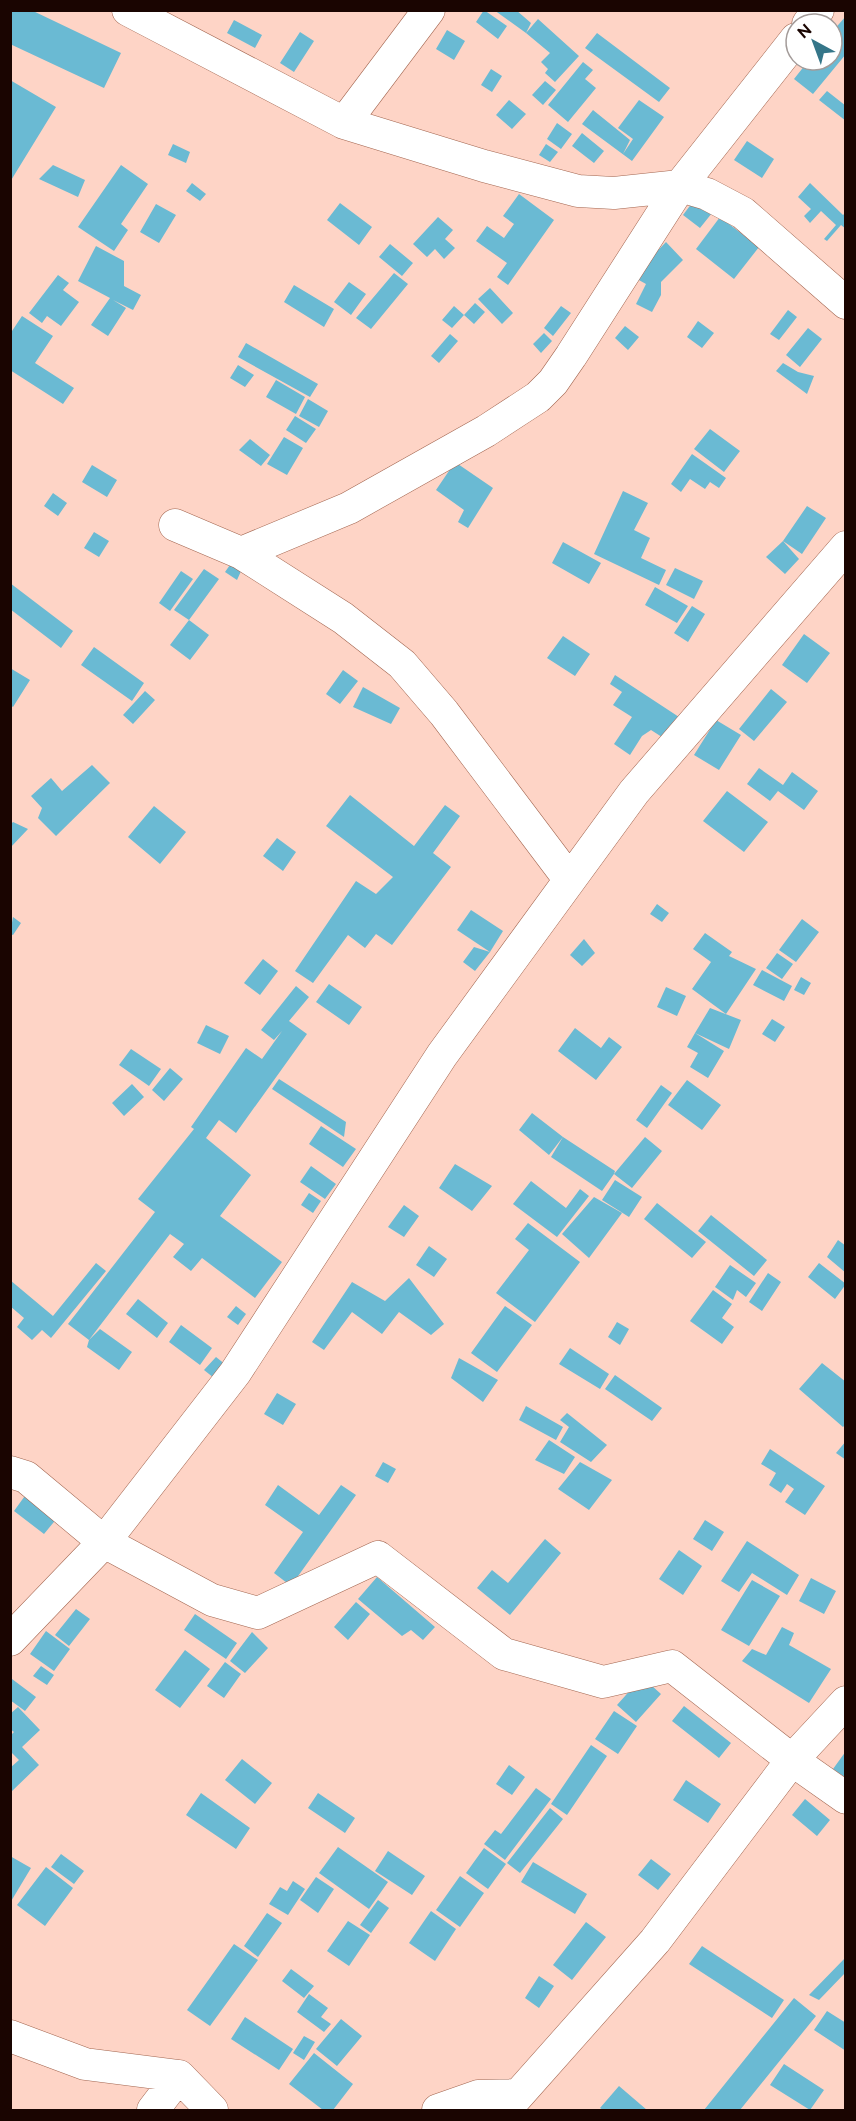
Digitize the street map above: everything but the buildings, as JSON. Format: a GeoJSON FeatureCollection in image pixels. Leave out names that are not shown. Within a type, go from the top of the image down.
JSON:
{"type":"FeatureCollection","features":[{"type":"Feature","properties":{"kind":"street"},"geometry":{"type":"LineString","coordinates":[[128,10],[344,123],[484,166],[578,191],[614,193],[680,186],[707,194],[743,213],[846,303]]}},
{"type":"Feature","properties":{"kind":"street"},"geometry":{"type":"LineString","coordinates":[[344,123],[429,10]]}},
{"type":"Feature","properties":{"kind":"street"},"geometry":{"type":"LineString","coordinates":[[241,553],[349,508],[486,431],[538,397],[553,382],[571,356],[680,186],[784,54]]}},
{"type":"Feature","properties":{"kind":"street"},"geometry":{"type":"LineString","coordinates":[[175,525],[241,553],[344,618],[402,664],[444,713],[568,879]]}},
{"type":"Feature","properties":{"kind":"street"},"geometry":{"type":"LineString","coordinates":[[10,1640],[104,1542],[241,1364],[442,1055],[568,879],[634,792],[846,547]]}},
{"type":"Feature","properties":{"kind":"street"},"geometry":{"type":"LineString","coordinates":[[10,1472],[26,1477],[104,1542],[212,1600],[258,1613],[378,1557],[504,1654],[603,1682],[672,1666],[792,1760],[846,1798]]}},
{"type":"Feature","properties":{"kind":"street"},"geometry":{"type":"LineString","coordinates":[[438,2110],[478,2096],[511,2103],[655,1941],[792,1760],[846,1702]]}},
{"type":"Feature","properties":{"kind":"street"},"geometry":{"type":"LineString","coordinates":[[10,2036],[85,2064],[179,2076],[212,2110]]}},
{"type":"Feature","properties":{"kind":"street"},"geometry":{"type":"LineString","coordinates":[[153,2110],[179,2076]]}}]}
